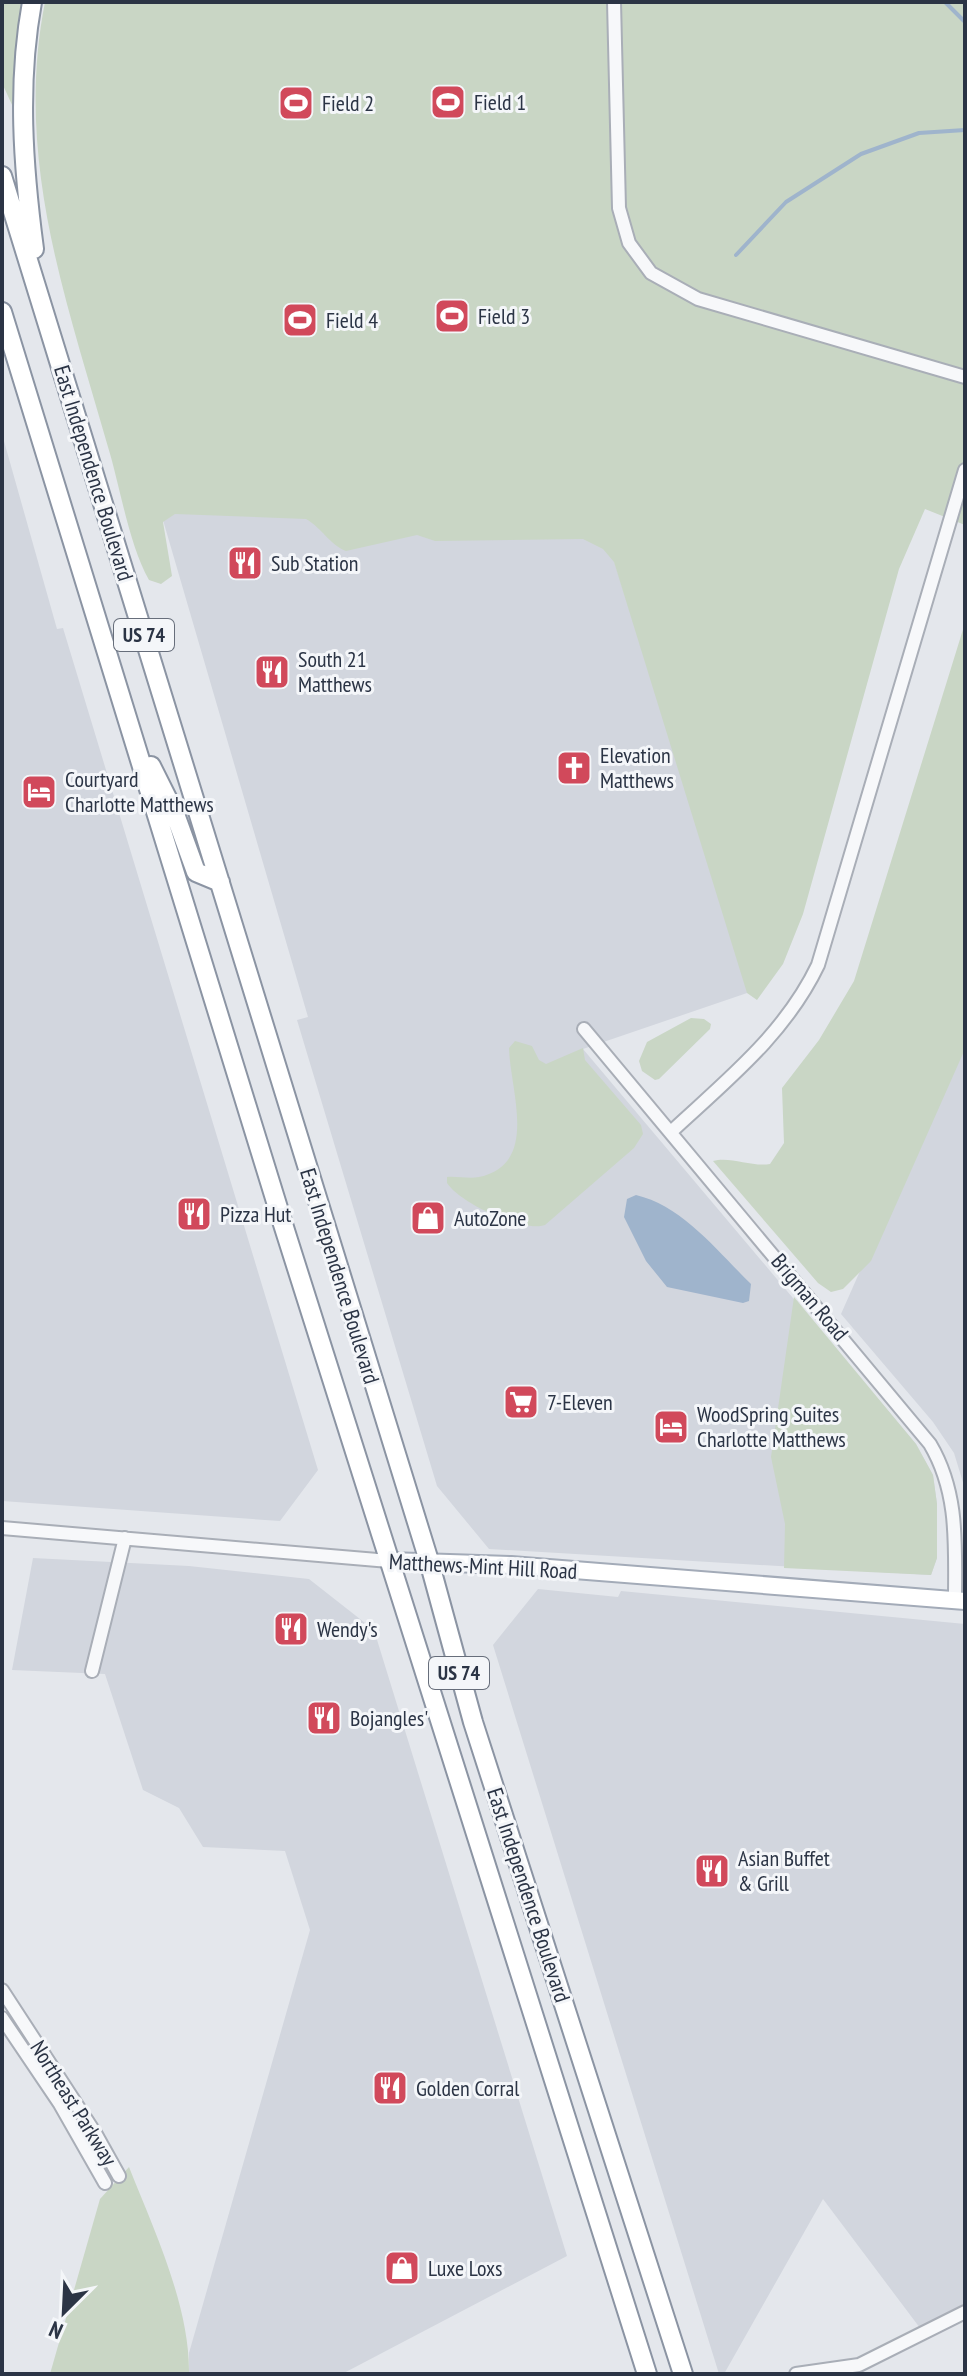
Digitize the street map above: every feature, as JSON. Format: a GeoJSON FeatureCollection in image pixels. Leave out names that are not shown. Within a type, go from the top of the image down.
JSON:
{"type":"FeatureCollection","features":[{"type":"Feature","properties":{"kind":"highway"},"geometry":{"type":"LineString","coordinates":[[32,2],[23,82],[22,140],[41,303]]}},
{"type":"Feature","properties":{"kind":"highway","name":"East Independence Boulevard"},"geometry":{"type":"LineString","coordinates":[[2,176],[429,1561],[473,1722],[683,2374]]}},
{"type":"Feature","properties":{"kind":"highway","name":"East Independence Boulevard"},"geometry":{"type":"LineString","coordinates":[[2,312],[389,1561],[646,2372]]}},
{"type":"Feature","properties":{"kind":"highway"},"geometry":{"type":"LineString","coordinates":[[127,717],[175,814],[193,865],[201,876],[220,882]]}},
{"type":"Feature","properties":{"kind":"main road","name":"Matthews-Mint Hill Road"},"geometry":{"type":"LineString","coordinates":[[389,1561],[429,1561],[960,1600]]}},
{"type":"Feature","properties":{"kind":"street"},"geometry":{"type":"LineString","coordinates":[[614,2],[619,208],[629,243],[651,273],[698,299],[965,377]]}},
{"type":"Feature","properties":{"kind":"street"},"geometry":{"type":"LineString","coordinates":[[672,1131],[775,1034],[800,1001],[818,965],[965,470]]}},
{"type":"Feature","properties":{"kind":"street","name":"Brigman Road"},"geometry":{"type":"LineString","coordinates":[[584,1029],[930,1444],[947,1476],[954,1507],[960,1600]]}},
{"type":"Feature","properties":{"kind":"street","name":"Matthews-Mint Hill Road"},"geometry":{"type":"LineString","coordinates":[[2,1528],[389,1561]]}},
{"type":"Feature","properties":{"kind":"street"},"geometry":{"type":"LineString","coordinates":[[92,1671],[125,1538]]}},
{"type":"Feature","properties":{"kind":"street","name":"Northeast Parkway"},"geometry":{"type":"LineString","coordinates":[[2,1990],[95,2133],[119,2176]]}},
{"type":"Feature","properties":{"kind":"street","name":"Northeast Parkway"},"geometry":{"type":"LineString","coordinates":[[2,2018],[60,2104],[105,2183]]}},
{"type":"Feature","properties":{"kind":"street"},"geometry":{"type":"LineString","coordinates":[[796,2374],[862,2369],[965,2312]]}},
{"type":"Feature","properties":{"kind":"shaded area"},"geometry":{"type":"Polygon","coordinates":[[[2,434],[57,629],[63,628],[318,1470],[280,1521],[2,1501],[2,434]]]}},
{"type":"Feature","properties":{"kind":"shaded area"},"geometry":{"type":"Polygon","coordinates":[[[158,503],[604,529],[750,992],[583,1049],[916,1444],[933,1475],[937,1504],[937,1558],[931,1575],[489,1549],[437,1486],[297,1020],[308,1017],[158,503]]]}},
{"type":"Feature","properties":{"kind":"shaded area"},"geometry":{"type":"Polygon","coordinates":[[[965,1034],[965,1489],[954,1453],[933,1422],[841,1314],[965,1034]]]}},
{"type":"Feature","properties":{"kind":"shaded area"},"geometry":{"type":"Polygon","coordinates":[[[33,1558],[189,1566],[309,1579],[374,1630],[567,2256],[342,2374],[189,2374],[189,2353],[310,1930],[285,1851],[203,1847],[179,1808],[143,1790],[105,1674],[12,1670],[33,1558]]]}},
{"type":"Feature","properties":{"kind":"shaded area"},"geometry":{"type":"Polygon","coordinates":[[[538,1589],[618,1597],[621,1591],[965,1624],[965,2317],[926,2336],[823,2199],[724,2374],[719,2374],[493,1645],[538,1589]]]}},
{"type":"Feature","properties":{"kind":"green space"},"geometry":{"type":"Polygon","coordinates":[[[2,2],[25,2],[13,107],[2,83],[2,2]]]}},
{"type":"Feature","properties":{"kind":"green space"},"geometry":{"type":"Polygon","coordinates":[[[45,2],[965,2],[965,525],[925,509],[899,569],[803,914],[783,964],[757,1000],[747,993],[614,562],[603,549],[583,539],[435,541],[417,535],[346,551],[306,519],[175,514],[163,522],[172,576],[161,584],[149,580],[130,533],[61,283],[49,228],[40,173],[36,117],[37,60],[45,2]]]}},
{"type":"Feature","properties":{"kind":"green space"},"geometry":{"type":"Polygon","coordinates":[[[965,623],[965,1049],[871,1261],[843,1289],[831,1292],[818,1283],[713,1161],[770,1164],[784,1143],[782,1088],[819,1040],[854,981],[965,623]]]}},
{"type":"Feature","properties":{"kind":"green space"},"geometry":{"type":"Polygon","coordinates":[[[691,1018],[704,1019],[711,1024],[710,1029],[659,1079],[655,1080],[642,1071],[639,1061],[647,1042],[691,1018]]]}},
{"type":"Feature","properties":{"kind":"green space"},"geometry":{"type":"Polygon","coordinates":[[[515,1041],[532,1046],[539,1060],[546,1064],[583,1048],[585,1060],[641,1125],[643,1134],[634,1148],[545,1225],[522,1224],[492,1214],[464,1199],[447,1183],[447,1177],[479,1177],[498,1169],[510,1157],[516,1142],[517,1124],[509,1048],[515,1041]]]}},
{"type":"Feature","properties":{"kind":"green space"},"geometry":{"type":"Polygon","coordinates":[[[794,1297],[916,1444],[933,1475],[937,1504],[937,1558],[931,1575],[784,1568],[785,1524],[771,1457],[794,1297]]]}},
{"type":"Feature","properties":{"kind":"green space"},"geometry":{"type":"Polygon","coordinates":[[[129,2167],[177,2295],[188,2348],[189,2374],[50,2374],[100,2199],[129,2167]]]}},
{"type":"Feature","properties":{"kind":"water"},"geometry":{"type":"Polygon","coordinates":[[[636,1195],[669,1209],[699,1232],[751,1284],[749,1301],[743,1303],[667,1287],[646,1261],[624,1217],[627,1199],[636,1195]]]}},
{"type":"Feature","properties":{"kind":"waterway"},"geometry":{"type":"LineString","coordinates":[[945,2],[965,22]]}},
{"type":"Feature","properties":{"kind":"waterway"},"geometry":{"type":"LineString","coordinates":[[736,255],[786,202],[861,154],[919,133],[965,130]]}},
{"type":"Feature","properties":{"kind":"place","name":"Field 1"},"geometry":{"type":"Point","coordinates":[448,102]}},
{"type":"Feature","properties":{"kind":"place","name":"Field 2"},"geometry":{"type":"Point","coordinates":[296,103]}},
{"type":"Feature","properties":{"kind":"place","name":"Field 3"},"geometry":{"type":"Point","coordinates":[452,316]}},
{"type":"Feature","properties":{"kind":"place","name":"Field 4"},"geometry":{"type":"Point","coordinates":[300,320]}},
{"type":"Feature","properties":{"kind":"place","name":"Sub Station"},"geometry":{"type":"Point","coordinates":[245,563]}},
{"type":"Feature","properties":{"kind":"place","name":"South 21 Matthews"},"geometry":{"type":"Point","coordinates":[272,672]}},
{"type":"Feature","properties":{"kind":"place","name":"Elevation Matthews"},"geometry":{"type":"Point","coordinates":[574,768]}},
{"type":"Feature","properties":{"kind":"place","name":"Courtyard Charlotte Matthews"},"geometry":{"type":"Point","coordinates":[39,792]}},
{"type":"Feature","properties":{"kind":"place","name":"Pizza Hut"},"geometry":{"type":"Point","coordinates":[194,1214]}},
{"type":"Feature","properties":{"kind":"place","name":"AutoZone"},"geometry":{"type":"Point","coordinates":[428,1218]}},
{"type":"Feature","properties":{"kind":"place","name":"7-Eleven"},"geometry":{"type":"Point","coordinates":[521,1402]}},
{"type":"Feature","properties":{"kind":"place","name":"WoodSpring Suites Charlotte Matthews"},"geometry":{"type":"Point","coordinates":[671,1427]}},
{"type":"Feature","properties":{"kind":"place","name":"Wendy's"},"geometry":{"type":"Point","coordinates":[291,1629]}},
{"type":"Feature","properties":{"kind":"place","name":"Bojangles'"},"geometry":{"type":"Point","coordinates":[324,1718]}},
{"type":"Feature","properties":{"kind":"place","name":"Asian Buffet & Grill"},"geometry":{"type":"Point","coordinates":[712,1871]}},
{"type":"Feature","properties":{"kind":"place","name":"Golden Corral"},"geometry":{"type":"Point","coordinates":[390,2088]}},
{"type":"Feature","properties":{"kind":"place","name":"Luxe Loxs"},"geometry":{"type":"Point","coordinates":[402,2268]}}]}
